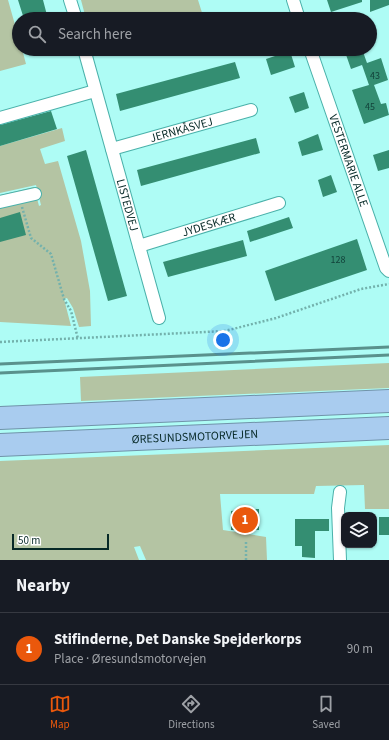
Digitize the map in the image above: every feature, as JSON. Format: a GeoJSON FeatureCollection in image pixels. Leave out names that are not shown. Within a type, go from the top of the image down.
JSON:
{"type":"FeatureCollection","features":[{"type":"Feature","properties":{"kind":"highway"},"geometry":{"type":"LineString","coordinates":[[0,418],[389,401]]}},
{"type":"Feature","properties":{"kind":"highway","name":"ØRESUNDSMOTORVEJEN"},"geometry":{"type":"LineString","coordinates":[[0,445],[389,428]]}},
{"type":"Feature","properties":{"kind":"street"},"geometry":{"type":"LineString","coordinates":[[70,0],[74,12]]}},
{"type":"Feature","properties":{"kind":"street"},"geometry":{"type":"LineString","coordinates":[[293,0],[297,12]]}},
{"type":"Feature","properties":{"kind":"street","name":"LISTEDVEJ"},"geometry":{"type":"LineString","coordinates":[[86,56],[159,318]]}},
{"type":"Feature","properties":{"kind":"street","name":"VESTERMARIE ALLE"},"geometry":{"type":"LineString","coordinates":[[312,56],[386,268],[389,271]]}},
{"type":"Feature","properties":{"kind":"street"},"geometry":{"type":"LineString","coordinates":[[0,118],[96,91]]}},
{"type":"Feature","properties":{"kind":"street","name":"JERNKÅSVEJ"},"geometry":{"type":"LineString","coordinates":[[112,150],[251,110]]}},
{"type":"Feature","properties":{"kind":"street"},"geometry":{"type":"LineString","coordinates":[[0,202],[35,194]]}},
{"type":"Feature","properties":{"kind":"street","name":"JYDESKÆR"},"geometry":{"type":"LineString","coordinates":[[139,246],[278,203]]}},
{"type":"Feature","properties":{"kind":"street"},"geometry":{"type":"LineString","coordinates":[[340,492],[338,508],[340,560]]}},
{"type":"Feature","properties":{"kind":"path"},"geometry":{"type":"LineString","coordinates":[[19,197],[31,238],[51,254],[64,299],[71,311],[78,339]]}},
{"type":"Feature","properties":{"kind":"path"},"geometry":{"type":"LineString","coordinates":[[0,342],[225,331],[276,318],[361,289],[389,284]]}},
{"type":"Feature","properties":{"kind":"path"},"geometry":{"type":"LineString","coordinates":[[246,542],[246,560]]}},
{"type":"Feature","properties":{"kind":"green space"},"geometry":{"type":"Polygon","coordinates":[[[0,0],[8,0],[12,14],[12,56],[24,56],[26,64],[0,71],[0,0]]]}},
{"type":"Feature","properties":{"kind":"green space"},"geometry":{"type":"Polygon","coordinates":[[[81,0],[198,0],[202,12],[84,12],[81,0]]]}},
{"type":"Feature","properties":{"kind":"green space"},"geometry":{"type":"Polygon","coordinates":[[[62,128],[65,141],[40,149],[45,164],[58,161],[81,241],[90,291],[91,326],[79,327],[73,308],[67,298],[64,299],[71,326],[0,322],[0,195],[34,187],[39,206],[41,205],[36,185],[0,193],[0,146],[62,128]]]}},
{"type":"Feature","properties":{"kind":"green space"},"geometry":{"type":"Polygon","coordinates":[[[389,363],[389,388],[81,401],[80,377],[389,363]]]}},
{"type":"Feature","properties":{"kind":"green space"},"geometry":{"type":"Polygon","coordinates":[[[389,445],[389,509],[365,509],[364,485],[316,486],[314,494],[220,494],[223,530],[266,537],[267,560],[146,560],[140,546],[134,547],[139,560],[0,560],[0,461],[389,445]]]}},
{"type":"Feature","properties":{"kind":"building"},"geometry":{"type":"Polygon","coordinates":[[[18,0],[43,0],[46,12],[22,12],[18,0]]]}},
{"type":"Feature","properties":{"kind":"building"},"geometry":{"type":"Polygon","coordinates":[[[327,0],[362,0],[362,2],[331,12],[327,0]]]}},
{"type":"Feature","properties":{"kind":"building"},"geometry":{"type":"Polygon","coordinates":[[[370,0],[389,0],[389,5],[370,12],[370,0]]]}},
{"type":"Feature","properties":{"kind":"building"},"geometry":{"type":"Polygon","coordinates":[[[275,56],[292,56],[295,67],[271,75],[266,59],[275,56]]]}},
{"type":"Feature","properties":{"kind":"building"},"geometry":{"type":"Polygon","coordinates":[[[346,56],[364,56],[367,63],[381,58],[388,80],[374,85],[381,104],[386,103],[389,115],[364,124],[352,90],[369,85],[362,65],[351,69],[346,56]]]}},
{"type":"Feature","properties":{"kind":"building"},"geometry":{"type":"Polygon","coordinates":[[[235,62],[240,78],[120,111],[116,94],[235,62]]]}},
{"type":"Feature","properties":{"kind":"building"},"geometry":{"type":"Polygon","coordinates":[[[304,92],[309,108],[295,113],[289,97],[304,92]]]}},
{"type":"Feature","properties":{"kind":"building"},"geometry":{"type":"Polygon","coordinates":[[[51,111],[57,129],[0,146],[0,125],[51,111]]]}},
{"type":"Feature","properties":{"kind":"building"},"geometry":{"type":"Polygon","coordinates":[[[318,134],[323,150],[302,156],[298,142],[318,134]]]}},
{"type":"Feature","properties":{"kind":"building"},"geometry":{"type":"Polygon","coordinates":[[[256,138],[260,153],[141,186],[137,170],[256,138]]]}},
{"type":"Feature","properties":{"kind":"building"},"geometry":{"type":"Polygon","coordinates":[[[86,150],[127,296],[108,301],[67,156],[86,150]]]}},
{"type":"Feature","properties":{"kind":"building"},"geometry":{"type":"Polygon","coordinates":[[[389,150],[389,168],[378,171],[373,155],[389,150]]]}},
{"type":"Feature","properties":{"kind":"building"},"geometry":{"type":"Polygon","coordinates":[[[331,175],[337,192],[323,197],[318,180],[331,175]]]}},
{"type":"Feature","properties":{"kind":"building"},"geometry":{"type":"Polygon","coordinates":[[[20,212],[26,235],[0,242],[0,218],[20,212]]]}},
{"type":"Feature","properties":{"kind":"building"},"geometry":{"type":"Polygon","coordinates":[[[289,217],[293,228],[250,242],[247,231],[289,217]]]}},
{"type":"Feature","properties":{"kind":"building"},"geometry":{"type":"Polygon","coordinates":[[[357,239],[367,270],[275,301],[265,271],[357,239]]]}},
{"type":"Feature","properties":{"kind":"building"},"geometry":{"type":"Polygon","coordinates":[[[243,240],[247,256],[168,277],[163,262],[243,240]]]}},
{"type":"Feature","properties":{"kind":"building"},"geometry":{"type":"Polygon","coordinates":[[[259,509],[259,530],[231,530],[231,511],[259,509]]]}},
{"type":"Feature","properties":{"kind":"building"},"geometry":{"type":"Polygon","coordinates":[[[379,517],[389,517],[389,535],[379,535],[379,517]]]}},
{"type":"Feature","properties":{"kind":"building"},"geometry":{"type":"Polygon","coordinates":[[[295,519],[329,519],[329,531],[315,531],[315,558],[302,557],[302,546],[295,546],[295,519]]]}},
{"type":"Feature","properties":{"kind":"railway"},"geometry":{"type":"LineString","coordinates":[[0,364],[389,347]]}},
{"type":"Feature","properties":{"kind":"railway"},"geometry":{"type":"LineString","coordinates":[[0,373],[389,355]]}},
{"type":"Feature","properties":{"kind":"place","name":"Stifinderne, Det Danske Spejderkorps"},"geometry":{"type":"Point","coordinates":[245,520]}}]}
